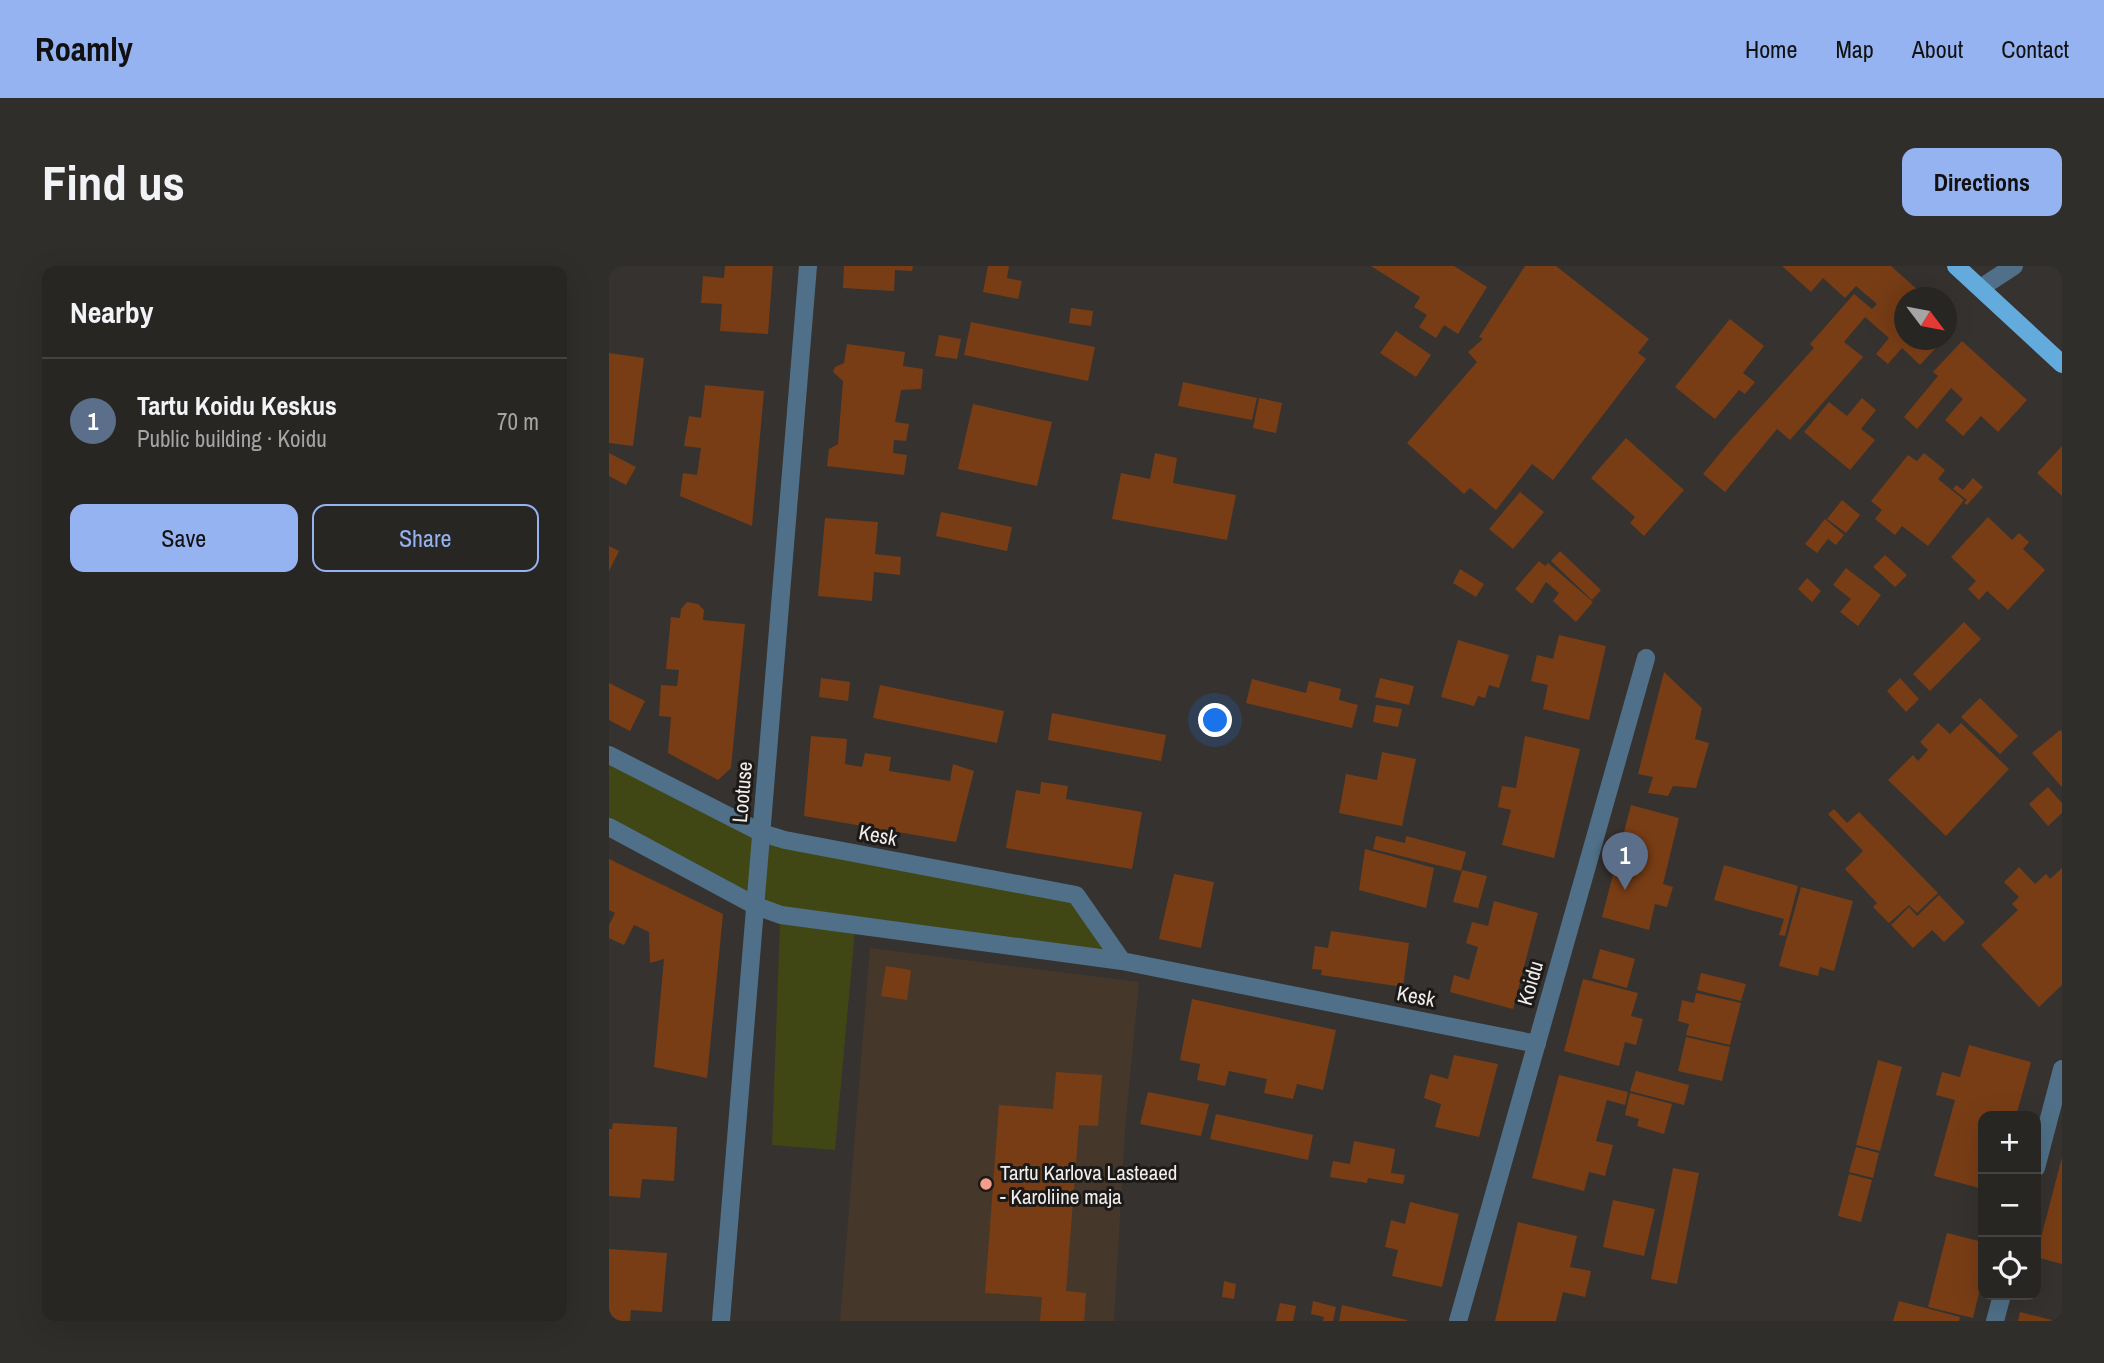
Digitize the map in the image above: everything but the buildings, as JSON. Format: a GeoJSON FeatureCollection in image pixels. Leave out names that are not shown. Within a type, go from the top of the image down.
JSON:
{"type":"FeatureCollection","features":[{"type":"Feature","properties":{"kind":"main road"},"geometry":{"type":"LineString","coordinates":[[1956,266],[1982,286],[2062,364]]}},
{"type":"Feature","properties":{"kind":"street","name":"Lootuse"},"geometry":{"type":"LineString","coordinates":[[721,1321],[808,266]]}},
{"type":"Feature","properties":{"kind":"street"},"geometry":{"type":"LineString","coordinates":[[1982,286],[2014,266]]}},
{"type":"Feature","properties":{"kind":"street","name":"Koidu"},"geometry":{"type":"LineString","coordinates":[[1458,1321],[1646,658]]}},
{"type":"Feature","properties":{"kind":"street","name":"Kesk"},"geometry":{"type":"LineString","coordinates":[[609,755],[762,833],[853,854],[1076,895],[1122,961]]}},
{"type":"Feature","properties":{"kind":"street","name":"Kesk"},"geometry":{"type":"LineString","coordinates":[[609,827],[756,906],[781,915],[1122,961],[1537,1044]]}},
{"type":"Feature","properties":{"kind":"street"},"geometry":{"type":"LineString","coordinates":[[2041,1149],[2062,1069]]}},
{"type":"Feature","properties":{"kind":"street"},"geometry":{"type":"LineString","coordinates":[[1995,1321],[2001,1300]]}},
{"type":"Feature","properties":{"kind":"shaded area","name":"Tartu Karlova Lasteaed - Karoliine maja"},"geometry":{"type":"Polygon","coordinates":[[[870,948],[1139,982],[1125,1130],[1114,1321],[840,1321],[870,948]]]}},
{"type":"Feature","properties":{"kind":"green space"},"geometry":{"type":"Polygon","coordinates":[[[609,755],[762,833],[1076,895],[1122,961],[855,930],[835,1150],[772,1145],[780,922],[609,827],[609,755]]]}},
{"type":"Feature","properties":{"kind":"place","name":"Tartu Koidu Keskus"},"geometry":{"type":"Point","coordinates":[1625,890]}},
{"type":"Feature","properties":{"kind":"place","name":"Tartu Karlova Lasteaed - Karoliine maja"},"geometry":{"type":"Point","coordinates":[986,1184]}}]}
